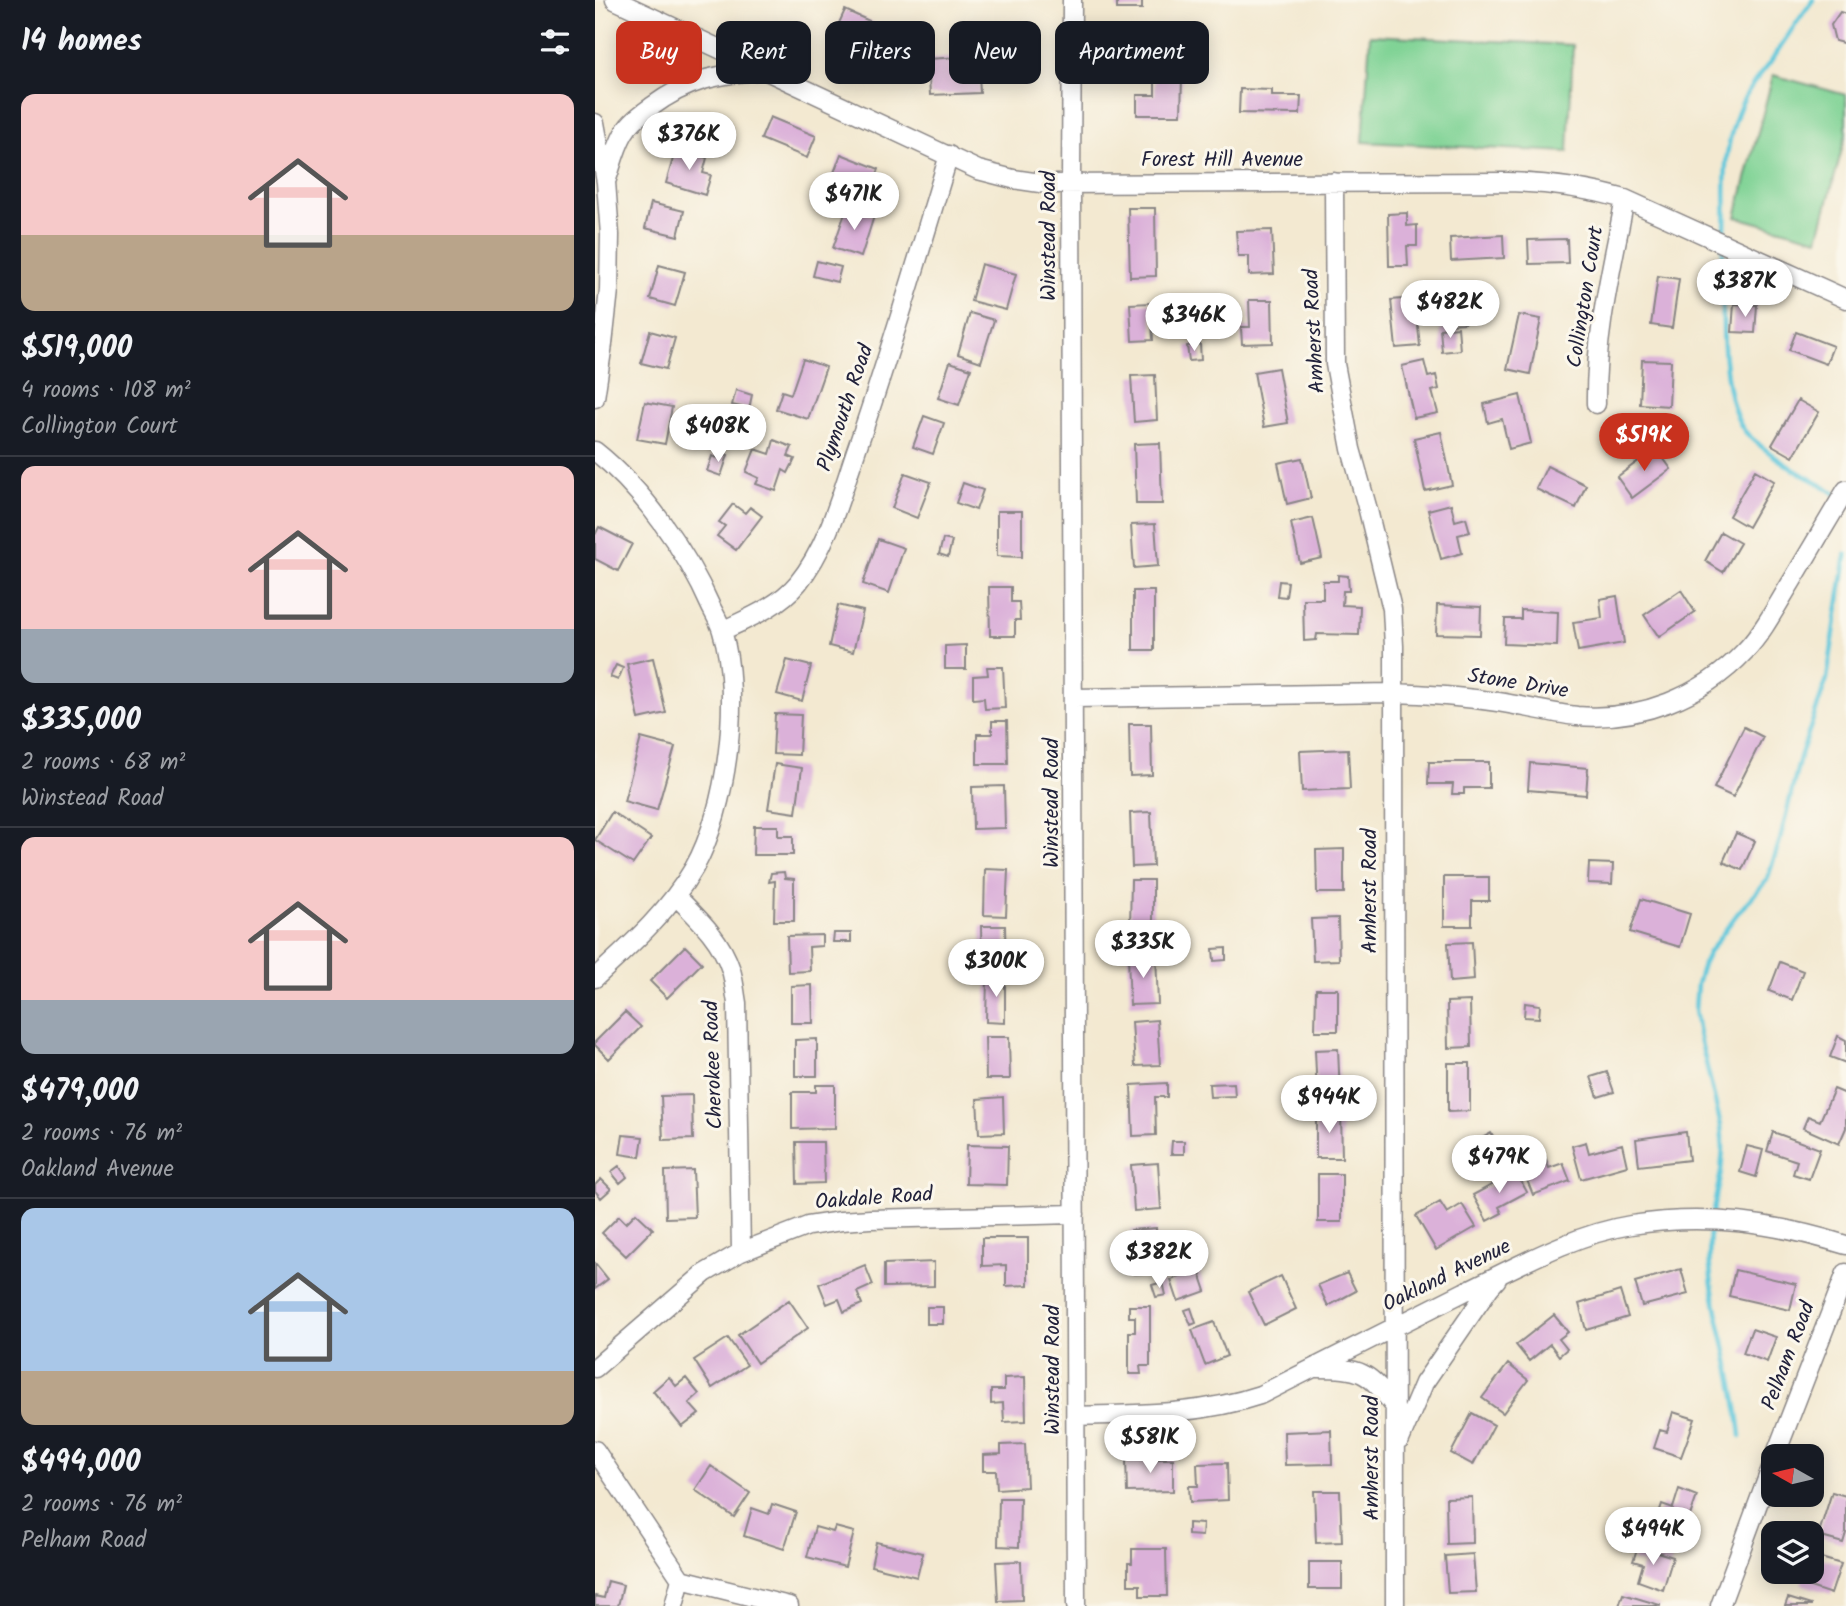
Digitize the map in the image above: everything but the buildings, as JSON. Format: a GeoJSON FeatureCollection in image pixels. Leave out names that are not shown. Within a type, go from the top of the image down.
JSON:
{"type":"FeatureCollection","features":[{"type":"Feature","properties":{"kind":"street","name":"Forest Hill Avenue"},"geometry":{"type":"LineString","coordinates":[[615,0],[716,47]]}},
{"type":"Feature","properties":{"kind":"street","name":"Winstead Road"},"geometry":{"type":"LineString","coordinates":[[1072,0],[1076,1606]]}},
{"type":"Feature","properties":{"kind":"street"},"geometry":{"type":"LineString","coordinates":[[606,182],[624,133],[638,116],[681,87],[716,76]]}},
{"type":"Feature","properties":{"kind":"street","name":"Forest Hill Avenue"},"geometry":{"type":"LineString","coordinates":[[794,84],[978,170],[1047,184],[1537,183],[1578,188],[1625,199],[1846,299]]}},
{"type":"Feature","properties":{"kind":"street"},"geometry":{"type":"LineString","coordinates":[[595,123],[606,182],[610,235],[608,290],[595,398]]}},
{"type":"Feature","properties":{"kind":"street","name":"Plymouth Road"},"geometry":{"type":"LineString","coordinates":[[722,631],[776,603],[798,583],[815,557],[833,518],[868,417],[949,155]]}},
{"type":"Feature","properties":{"kind":"street","name":"Amherst Road"},"geometry":{"type":"LineString","coordinates":[[1334,182],[1335,364],[1351,449],[1392,609],[1394,646],[1395,1606]]}},
{"type":"Feature","properties":{"kind":"street","name":"Collington Court"},"geometry":{"type":"LineString","coordinates":[[1596,404],[1598,341],[1625,199]]}},
{"type":"Feature","properties":{"kind":"street"},"geometry":{"type":"LineString","coordinates":[[595,451],[630,484],[660,521],[685,556],[706,595],[722,631],[729,671],[730,713],[723,789],[711,832],[694,867],[676,896],[636,941],[595,978]]}},
{"type":"Feature","properties":{"kind":"street","name":"Stone Drive"},"geometry":{"type":"LineString","coordinates":[[1074,698],[1392,693],[1496,702],[1577,716],[1613,716],[1645,710],[1700,688],[1745,651],[1765,627],[1846,490]]}},
{"type":"Feature","properties":{"kind":"street","name":"Cherokee Road"},"geometry":{"type":"LineString","coordinates":[[676,896],[720,944],[732,971],[737,1003],[741,1252]]}},
{"type":"Feature","properties":{"kind":"street","name":"Oakdale Road"},"geometry":{"type":"LineString","coordinates":[[595,1368],[705,1273],[741,1252],[808,1226],[841,1221],[1075,1214]]}},
{"type":"Feature","properties":{"kind":"street","name":"Oakland Avenue"},"geometry":{"type":"LineString","coordinates":[[1076,1416],[1186,1412],[1236,1403],[1260,1395],[1555,1249],[1629,1225],[1720,1219],[1809,1234],[1846,1245]]}},
{"type":"Feature","properties":{"kind":"street"},"geometry":{"type":"LineString","coordinates":[[1395,1453],[1424,1383],[1490,1287],[1503,1273]]}},
{"type":"Feature","properties":{"kind":"street","name":"Pelham Road"},"geometry":{"type":"LineString","coordinates":[[1780,1444],[1846,1273]]}},
{"type":"Feature","properties":{"kind":"street"},"geometry":{"type":"LineString","coordinates":[[1312,1368],[1355,1370],[1367,1375],[1377,1383],[1395,1407]]}},
{"type":"Feature","properties":{"kind":"street"},"geometry":{"type":"LineString","coordinates":[[595,1450],[681,1578],[789,1606]]}},
{"type":"Feature","properties":{"kind":"street"},"geometry":{"type":"LineString","coordinates":[[1720,1606],[1761,1495]]}},
{"type":"Feature","properties":{"kind":"street"},"geometry":{"type":"LineString","coordinates":[[674,1606],[681,1578]]}},
{"type":"Feature","properties":{"kind":"green space"},"geometry":{"type":"Polygon","coordinates":[[[1370,35],[1573,45],[1568,152],[1363,142],[1370,35]]]}},
{"type":"Feature","properties":{"kind":"green space"},"geometry":{"type":"Polygon","coordinates":[[[1773,75],[1846,95],[1846,134],[1818,239],[1736,217],[1773,75]]]}},
{"type":"Feature","properties":{"kind":"waterway"},"geometry":{"type":"LineString","coordinates":[[1724,240],[1726,160],[1737,115],[1753,84],[1813,0]]}},
{"type":"Feature","properties":{"kind":"waterway"},"geometry":{"type":"LineString","coordinates":[[1723,249],[1724,347],[1731,400],[1739,421],[1749,436],[1769,452],[1837,495]]}},
{"type":"Feature","properties":{"kind":"waterway"},"geometry":{"type":"LineString","coordinates":[[1712,1215],[1723,1148],[1721,1126],[1695,1010],[1697,984],[1709,952],[1767,880],[1780,840],[1800,757],[1827,679],[1846,554]]}},
{"type":"Feature","properties":{"kind":"waterway"},"geometry":{"type":"LineString","coordinates":[[1711,1223],[1709,1254],[1712,1285],[1741,1436]]}}]}
